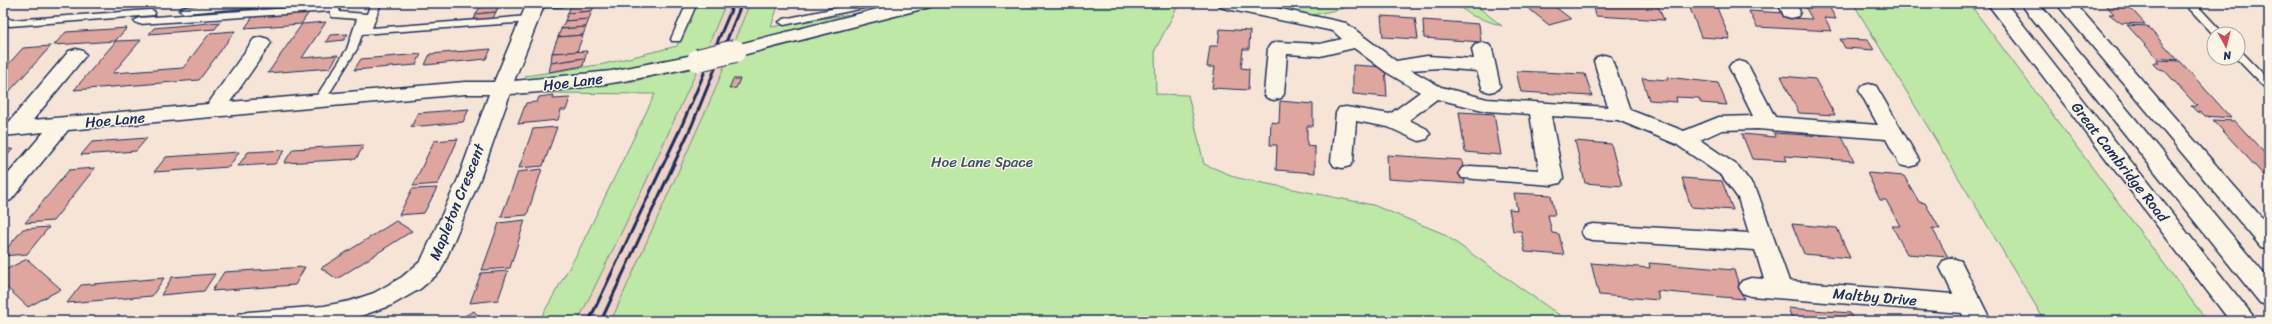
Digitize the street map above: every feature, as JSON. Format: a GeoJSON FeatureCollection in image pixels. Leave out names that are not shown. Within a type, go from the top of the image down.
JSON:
{"type":"FeatureCollection","features":[{"type":"Feature","properties":{"kind":"main road"},"geometry":{"type":"LineString","coordinates":[[1227,3],[1339,27],[1393,68],[1434,91],[1452,97],[1487,105],[1621,114],[1684,139],[1730,171],[1749,196],[1779,288]]}},
{"type":"Feature","properties":{"kind":"main road","name":"Great Cambridge Road"},"geometry":{"type":"LineString","coordinates":[[1996,3],[2244,321]]}},
{"type":"Feature","properties":{"kind":"main road","name":"Great Cambridge Road"},"geometry":{"type":"LineString","coordinates":[[2029,3],[2269,297]]}},
{"type":"Feature","properties":{"kind":"main road"},"geometry":{"type":"LineString","coordinates":[[2065,3],[2269,241]]}},
{"type":"Feature","properties":{"kind":"main road","name":"Hoe Lane"},"geometry":{"type":"LineString","coordinates":[[9,128],[61,125],[320,100],[465,88],[551,86],[613,77],[698,60],[916,4]]}},
{"type":"Feature","properties":{"kind":"main road","name":"Mapleton Crescent"},"geometry":{"type":"LineString","coordinates":[[248,321],[324,315],[352,310],[383,299],[411,282],[431,266],[469,179],[501,88],[534,9]]}},
{"type":"Feature","properties":{"kind":"main road"},"geometry":{"type":"LineString","coordinates":[[1274,94],[1278,48],[1320,50],[1357,41]]}},
{"type":"Feature","properties":{"kind":"main road"},"geometry":{"type":"LineString","coordinates":[[214,111],[260,43]]}},
{"type":"Feature","properties":{"kind":"main road","name":"Hoe Lane"},"geometry":{"type":"LineString","coordinates":[[9,128],[76,55]]}},
{"type":"Feature","properties":{"kind":"main road"},"geometry":{"type":"LineString","coordinates":[[1393,68],[1405,64],[1484,58],[1490,86]]}},
{"type":"Feature","properties":{"kind":"main road"},"geometry":{"type":"LineString","coordinates":[[1604,61],[1621,114]]}},
{"type":"Feature","properties":{"kind":"main road"},"geometry":{"type":"LineString","coordinates":[[1739,67],[1767,122]]}},
{"type":"Feature","properties":{"kind":"main road"},"geometry":{"type":"LineString","coordinates":[[1869,90],[1908,160]]}},
{"type":"Feature","properties":{"kind":"main road"},"geometry":{"type":"LineString","coordinates":[[1394,122],[1434,91]]}},
{"type":"Feature","properties":{"kind":"main road"},"geometry":{"type":"LineString","coordinates":[[1470,173],[1552,178],[1539,108]]}},
{"type":"Feature","properties":{"kind":"main road"},"geometry":{"type":"LineString","coordinates":[[1342,161],[1346,113],[1394,122],[1419,134]]}},
{"type":"Feature","properties":{"kind":"main road"},"geometry":{"type":"LineString","coordinates":[[1684,139],[1719,124],[1767,122],[1893,133]]}},
{"type":"Feature","properties":{"kind":"main road"},"geometry":{"type":"LineString","coordinates":[[3,195],[61,125]]}},
{"type":"Feature","properties":{"kind":"main road"},"geometry":{"type":"LineString","coordinates":[[1594,232],[1764,242]]}},
{"type":"Feature","properties":{"kind":"main road","name":"Maltby Drive"},"geometry":{"type":"LineString","coordinates":[[1952,267],[1974,313]]}},
{"type":"Feature","properties":{"kind":"main road","name":"Maltby Drive"},"geometry":{"type":"LineString","coordinates":[[1751,287],[1779,288],[1974,313]]}},
{"type":"Feature","properties":{"kind":"lane"},"geometry":{"type":"LineString","coordinates":[[3,19],[10,24],[266,3]]}},
{"type":"Feature","properties":{"kind":"lane"},"geometry":{"type":"LineString","coordinates":[[376,3],[365,32],[534,9],[563,3]]}},
{"type":"Feature","properties":{"kind":"lane"},"geometry":{"type":"LineString","coordinates":[[676,39],[692,3]]}},
{"type":"Feature","properties":{"kind":"lane"},"geometry":{"type":"LineString","coordinates":[[784,22],[873,3]]}},
{"type":"Feature","properties":{"kind":"lane"},"geometry":{"type":"LineString","coordinates":[[2189,3],[2211,26]]}},
{"type":"Feature","properties":{"kind":"lane"},"geometry":{"type":"LineString","coordinates":[[140,21],[334,8],[336,15],[363,16],[352,49],[320,100]]}},
{"type":"Feature","properties":{"kind":"lane"},"geometry":{"type":"LineString","coordinates":[[2246,62],[2269,86]]}},
{"type":"Feature","properties":{"kind":"shaded area"},"geometry":{"type":"Polygon","coordinates":[[[726,3],[750,3],[715,90],[611,321],[578,321],[677,115],[726,3]]]}},
{"type":"Feature","properties":{"kind":"green space"},"geometry":{"type":"Polygon","coordinates":[[[696,3],[726,3],[705,53],[608,71],[529,80],[525,76],[604,64],[677,46],[696,3]]]}},
{"type":"Feature","properties":{"kind":"green space"},"geometry":{"type":"Polygon","coordinates":[[[750,3],[779,3],[771,27],[876,10],[732,46],[750,3]]]}},
{"type":"Feature","properties":{"kind":"green space","name":"Hoe Lane Space"},"geometry":{"type":"Polygon","coordinates":[[[948,3],[1177,3],[1178,6],[1155,50],[1156,94],[1188,95],[1204,164],[1238,178],[1373,205],[1442,233],[1568,321],[611,321],[715,90],[727,59],[948,3]]]}},
{"type":"Feature","properties":{"kind":"green space"},"geometry":{"type":"Polygon","coordinates":[[[1245,3],[1367,3],[1309,16],[1245,3]]]}},
{"type":"Feature","properties":{"kind":"green space"},"geometry":{"type":"Polygon","coordinates":[[[1453,3],[1473,3],[1502,26],[1473,16],[1453,3]]]}},
{"type":"Feature","properties":{"kind":"green space"},"geometry":{"type":"Polygon","coordinates":[[[1853,3],[1969,3],[2207,321],[2045,321],[1853,3]]]}},
{"type":"Feature","properties":{"kind":"green space"},"geometry":{"type":"Polygon","coordinates":[[[699,66],[645,184],[578,321],[539,321],[578,252],[655,94],[543,93],[634,81],[699,66]]]}},
{"type":"Feature","properties":{"kind":"building"},"geometry":{"type":"Polygon","coordinates":[[[481,3],[500,3],[499,5],[480,7],[481,3]]]}},
{"type":"Feature","properties":{"kind":"building"},"geometry":{"type":"Polygon","coordinates":[[[787,3],[809,3],[789,7],[787,3]]]}},
{"type":"Feature","properties":{"kind":"building"},"geometry":{"type":"Polygon","coordinates":[[[1522,3],[1550,3],[1571,19],[1549,25],[1522,3]]]}},
{"type":"Feature","properties":{"kind":"building"},"geometry":{"type":"Polygon","coordinates":[[[1593,3],[1658,6],[1664,20],[1596,16],[1593,3]]]}},
{"type":"Feature","properties":{"kind":"building"},"geometry":{"type":"Polygon","coordinates":[[[1688,3],[1715,3],[1730,39],[1701,37],[1688,3]]]}},
{"type":"Feature","properties":{"kind":"building"},"geometry":{"type":"Polygon","coordinates":[[[1803,3],[1827,3],[1836,19],[1824,18],[1832,31],[1757,27],[1749,11],[1785,13],[1787,18],[1812,19],[1803,3]]]}},
{"type":"Feature","properties":{"kind":"building"},"geometry":{"type":"Polygon","coordinates":[[[2104,3],[2126,3],[2145,24],[2121,23],[2109,14],[2114,14],[2104,3]]]}},
{"type":"Feature","properties":{"kind":"building"},"geometry":{"type":"Polygon","coordinates":[[[595,4],[592,11],[568,13],[571,5],[595,4]]]}},
{"type":"Feature","properties":{"kind":"building"},"geometry":{"type":"Polygon","coordinates":[[[499,5],[496,12],[476,14],[480,7],[499,5]]]}},
{"type":"Feature","properties":{"kind":"building"},"geometry":{"type":"Polygon","coordinates":[[[310,11],[301,24],[245,28],[254,15],[310,11]]]}},
{"type":"Feature","properties":{"kind":"building"},"geometry":{"type":"Polygon","coordinates":[[[592,11],[589,19],[565,21],[568,13],[592,11]]]}},
{"type":"Feature","properties":{"kind":"building"},"geometry":{"type":"Polygon","coordinates":[[[496,12],[492,20],[473,22],[476,14],[496,12]]]}},
{"type":"Feature","properties":{"kind":"building"},"geometry":{"type":"Polygon","coordinates":[[[1381,16],[1415,18],[1418,39],[1383,37],[1381,16]]]}},
{"type":"Feature","properties":{"kind":"building"},"geometry":{"type":"Polygon","coordinates":[[[589,19],[586,27],[561,29],[565,21],[589,19]]]}},
{"type":"Feature","properties":{"kind":"building"},"geometry":{"type":"Polygon","coordinates":[[[1423,20],[1479,24],[1481,42],[1424,38],[1423,20]]]}},
{"type":"Feature","properties":{"kind":"building"},"geometry":{"type":"Polygon","coordinates":[[[220,22],[215,29],[149,34],[154,28],[220,22]]]}},
{"type":"Feature","properties":{"kind":"building"},"geometry":{"type":"Polygon","coordinates":[[[326,22],[302,58],[338,55],[330,68],[268,73],[302,24],[326,22]]]}},
{"type":"Feature","properties":{"kind":"building"},"geometry":{"type":"Polygon","coordinates":[[[2127,25],[2147,26],[2178,60],[2157,58],[2127,25]]]}},
{"type":"Feature","properties":{"kind":"building"},"geometry":{"type":"Polygon","coordinates":[[[586,27],[583,35],[558,37],[561,29],[586,27]]]}},
{"type":"Feature","properties":{"kind":"building"},"geometry":{"type":"Polygon","coordinates":[[[127,28],[115,41],[54,45],[66,32],[127,28]]]}},
{"type":"Feature","properties":{"kind":"building"},"geometry":{"type":"Polygon","coordinates":[[[1220,29],[1250,31],[1249,49],[1243,49],[1241,68],[1249,69],[1248,90],[1212,88],[1215,67],[1207,67],[1210,46],[1218,46],[1220,29]]]}},
{"type":"Feature","properties":{"kind":"building"},"geometry":{"type":"Polygon","coordinates":[[[235,31],[199,80],[74,90],[116,41],[141,40],[113,73],[183,68],[210,33],[235,31]]]}},
{"type":"Feature","properties":{"kind":"building"},"geometry":{"type":"Polygon","coordinates":[[[348,34],[344,40],[326,42],[330,35],[348,34]]]}},
{"type":"Feature","properties":{"kind":"building"},"geometry":{"type":"Polygon","coordinates":[[[583,35],[577,52],[552,53],[558,37],[583,35]]]}},
{"type":"Feature","properties":{"kind":"building"},"geometry":{"type":"Polygon","coordinates":[[[1840,39],[1868,40],[1874,50],[1845,48],[1840,39]]]}},
{"type":"Feature","properties":{"kind":"building"},"geometry":{"type":"Polygon","coordinates":[[[51,46],[6,95],[3,95],[3,70],[23,48],[51,46]]]}},
{"type":"Feature","properties":{"kind":"building"},"geometry":{"type":"Polygon","coordinates":[[[491,49],[486,59],[425,65],[430,54],[491,49]]]}},
{"type":"Feature","properties":{"kind":"building"},"geometry":{"type":"Polygon","coordinates":[[[587,51],[585,58],[551,63],[552,53],[587,51]]]}},
{"type":"Feature","properties":{"kind":"building"},"geometry":{"type":"Polygon","coordinates":[[[421,54],[416,65],[354,70],[361,59],[421,54]]]}},
{"type":"Feature","properties":{"kind":"building"},"geometry":{"type":"Polygon","coordinates":[[[585,58],[583,66],[549,72],[551,63],[585,58]]]}},
{"type":"Feature","properties":{"kind":"building"},"geometry":{"type":"Polygon","coordinates":[[[2156,60],[2180,61],[2231,118],[2205,116],[2202,113],[2197,112],[2191,106],[2197,106],[2164,70],[2159,69],[2153,63],[2159,63],[2156,60]]]}},
{"type":"Feature","properties":{"kind":"building"},"geometry":{"type":"Polygon","coordinates":[[[1353,65],[1385,67],[1387,97],[1353,94],[1353,65]]]}},
{"type":"Feature","properties":{"kind":"building"},"geometry":{"type":"Polygon","coordinates":[[[1516,71],[1585,74],[1592,96],[1521,92],[1516,71]]]}},
{"type":"Feature","properties":{"kind":"building"},"geometry":{"type":"Polygon","coordinates":[[[1781,76],[1815,79],[1835,115],[1799,113],[1781,76]]]}},
{"type":"Feature","properties":{"kind":"building"},"geometry":{"type":"Polygon","coordinates":[[[1667,77],[1718,83],[1727,105],[1701,103],[1699,98],[1676,97],[1677,102],[1649,100],[1642,78],[1668,80],[1667,77]]]}},
{"type":"Feature","properties":{"kind":"building"},"geometry":{"type":"Polygon","coordinates":[[[733,79],[740,79],[736,88],[729,89],[733,79]]]}},
{"type":"Feature","properties":{"kind":"building"},"geometry":{"type":"Polygon","coordinates":[[[554,95],[553,99],[570,98],[566,110],[561,110],[558,120],[518,124],[526,103],[537,102],[539,97],[554,95]]]}},
{"type":"Feature","properties":{"kind":"building"},"geometry":{"type":"Polygon","coordinates":[[[1280,101],[1313,104],[1313,126],[1307,126],[1307,146],[1315,147],[1315,173],[1276,170],[1277,145],[1270,145],[1271,122],[1279,123],[1280,101]]]}},
{"type":"Feature","properties":{"kind":"building"},"geometry":{"type":"Polygon","coordinates":[[[469,109],[463,122],[411,127],[418,113],[469,109]]]}},
{"type":"Feature","properties":{"kind":"building"},"geometry":{"type":"Polygon","coordinates":[[[1459,112],[1494,114],[1501,155],[1465,152],[1459,112]]]}},
{"type":"Feature","properties":{"kind":"building"},"geometry":{"type":"Polygon","coordinates":[[[2213,120],[2235,121],[2269,158],[2269,181],[2213,120]]]}},
{"type":"Feature","properties":{"kind":"building"},"geometry":{"type":"Polygon","coordinates":[[[557,127],[543,166],[519,168],[533,129],[557,127]]]}},
{"type":"Feature","properties":{"kind":"building"},"geometry":{"type":"Polygon","coordinates":[[[1774,133],[1842,137],[1854,161],[1785,156],[1787,161],[1752,159],[1742,134],[1775,137],[1774,133]]]}},
{"type":"Feature","properties":{"kind":"building"},"geometry":{"type":"Polygon","coordinates":[[[147,138],[136,151],[81,155],[92,142],[147,138]]]}},
{"type":"Feature","properties":{"kind":"building"},"geometry":{"type":"Polygon","coordinates":[[[458,139],[438,184],[413,186],[434,141],[458,139]]]}},
{"type":"Feature","properties":{"kind":"building"},"geometry":{"type":"Polygon","coordinates":[[[1575,141],[1611,144],[1622,186],[1585,183],[1575,141]]]}},
{"type":"Feature","properties":{"kind":"building"},"geometry":{"type":"Polygon","coordinates":[[[364,145],[356,159],[284,163],[293,149],[364,145]]]}},
{"type":"Feature","properties":{"kind":"building"},"geometry":{"type":"Polygon","coordinates":[[[3,149],[13,149],[3,160],[3,149]]]}},
{"type":"Feature","properties":{"kind":"building"},"geometry":{"type":"Polygon","coordinates":[[[285,150],[275,164],[238,166],[248,152],[285,150]]]}},
{"type":"Feature","properties":{"kind":"building"},"geometry":{"type":"Polygon","coordinates":[[[239,152],[229,167],[154,172],[166,157],[239,152]]]}},
{"type":"Feature","properties":{"kind":"building"},"geometry":{"type":"Polygon","coordinates":[[[1387,155],[1462,160],[1465,184],[1388,179],[1387,155]]]}},
{"type":"Feature","properties":{"kind":"building"},"geometry":{"type":"Polygon","coordinates":[[[95,168],[53,221],[25,223],[69,170],[95,168]]]}},
{"type":"Feature","properties":{"kind":"building"},"geometry":{"type":"Polygon","coordinates":[[[542,169],[527,215],[501,217],[518,172],[542,169]]]}},
{"type":"Feature","properties":{"kind":"building"},"geometry":{"type":"Polygon","coordinates":[[[1867,173],[1904,176],[1919,202],[1925,203],[1940,229],[1932,228],[1948,257],[1907,254],[1892,226],[1900,226],[1886,200],[1880,200],[1867,173]]]}},
{"type":"Feature","properties":{"kind":"building"},"geometry":{"type":"Polygon","coordinates":[[[1682,178],[1722,181],[1733,210],[1691,207],[1682,178]]]}},
{"type":"Feature","properties":{"kind":"building"},"geometry":{"type":"Polygon","coordinates":[[[437,188],[424,213],[399,215],[412,189],[437,188]]]}},
{"type":"Feature","properties":{"kind":"building"},"geometry":{"type":"Polygon","coordinates":[[[1514,193],[1551,195],[1555,215],[1548,215],[1552,233],[1559,234],[1564,255],[1525,252],[1521,231],[1513,231],[1509,209],[1517,210],[1514,193]]]}},
{"type":"Feature","properties":{"kind":"building"},"geometry":{"type":"Polygon","coordinates":[[[525,220],[510,268],[482,270],[499,223],[525,220]]]}},
{"type":"Feature","properties":{"kind":"building"},"geometry":{"type":"Polygon","coordinates":[[[396,221],[412,231],[337,279],[321,268],[396,221]]]}},
{"type":"Feature","properties":{"kind":"building"},"geometry":{"type":"Polygon","coordinates":[[[1792,224],[1837,228],[1850,258],[1804,254],[1792,224]]]}},
{"type":"Feature","properties":{"kind":"building"},"geometry":{"type":"Polygon","coordinates":[[[49,227],[27,254],[3,256],[3,253],[23,229],[49,227]]]}},
{"type":"Feature","properties":{"kind":"building"},"geometry":{"type":"Polygon","coordinates":[[[27,259],[61,289],[28,307],[3,284],[3,271],[27,259]]]}},
{"type":"Feature","properties":{"kind":"building"},"geometry":{"type":"Polygon","coordinates":[[[1591,263],[1650,268],[1649,263],[1734,270],[1744,299],[1657,291],[1659,300],[1599,295],[1591,263]]]}},
{"type":"Feature","properties":{"kind":"building"},"geometry":{"type":"Polygon","coordinates":[[[305,267],[295,285],[212,291],[224,272],[305,267]]]}},
{"type":"Feature","properties":{"kind":"building"},"geometry":{"type":"Polygon","coordinates":[[[508,271],[498,300],[470,303],[481,273],[508,271]]]}},
{"type":"Feature","properties":{"kind":"building"},"geometry":{"type":"Polygon","coordinates":[[[215,274],[204,291],[161,295],[172,277],[215,274]]]}},
{"type":"Feature","properties":{"kind":"building"},"geometry":{"type":"Polygon","coordinates":[[[164,278],[152,296],[67,303],[81,285],[164,278]]]}},
{"type":"Feature","properties":{"kind":"building"},"geometry":{"type":"Polygon","coordinates":[[[1788,308],[1850,313],[1854,321],[1793,321],[1788,308]]]}},
{"type":"Feature","properties":{"kind":"building"},"geometry":{"type":"Polygon","coordinates":[[[474,311],[483,321],[455,321],[474,311]]]}},
{"type":"Feature","properties":{"kind":"railway"},"geometry":{"type":"LineString","coordinates":[[589,321],[682,125],[734,3]]}},
{"type":"Feature","properties":{"kind":"railway"},"geometry":{"type":"LineString","coordinates":[[601,321],[692,125],[742,3]]}}]}
